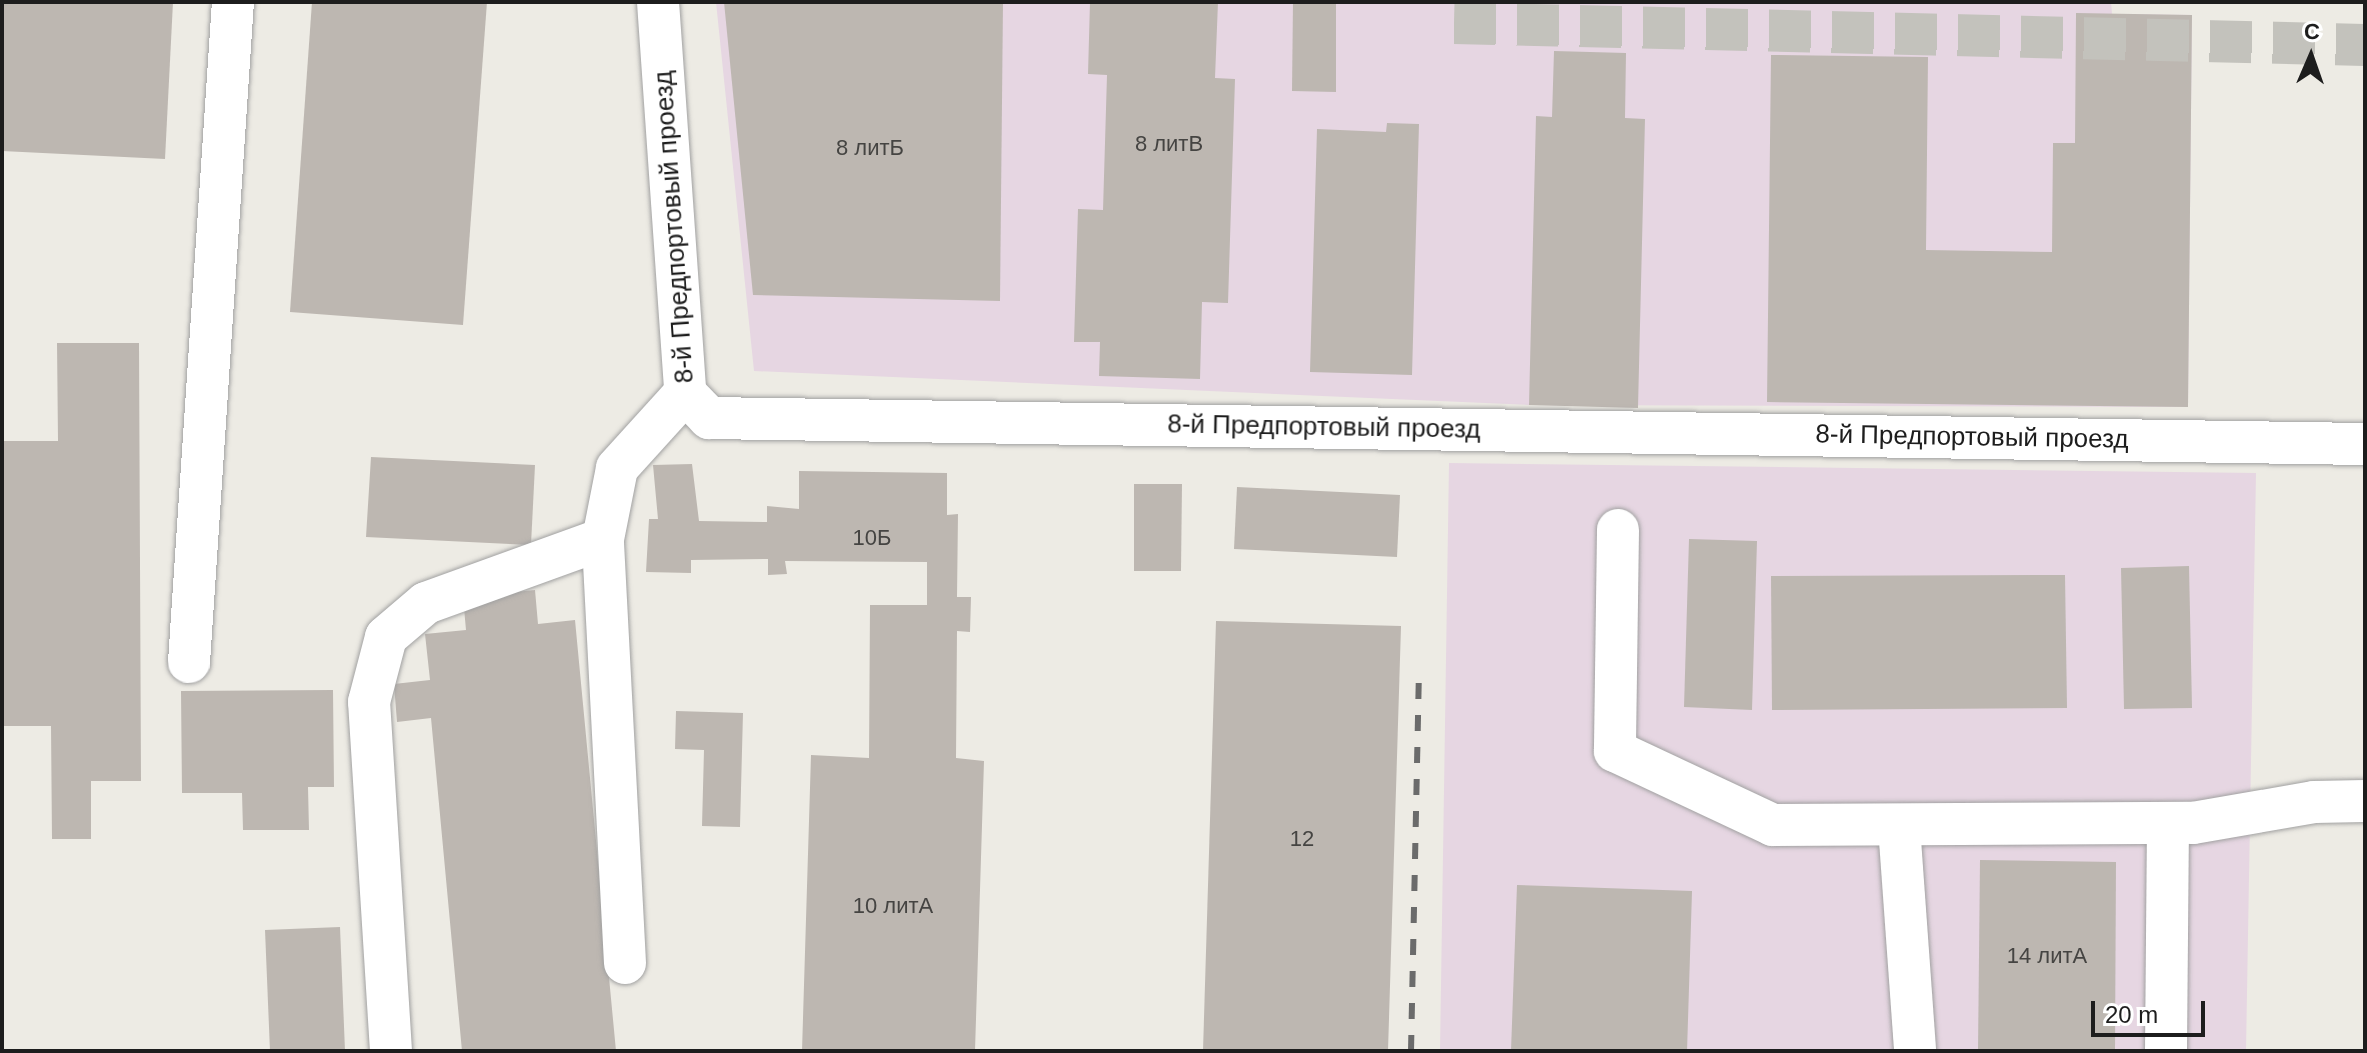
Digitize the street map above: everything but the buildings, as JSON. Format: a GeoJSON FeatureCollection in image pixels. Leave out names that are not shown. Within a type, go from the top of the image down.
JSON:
{"type":"FeatureCollection","features":[{"type":"Feature","properties":{"kind":"street"},"geometry":{"type":"LineString","coordinates":[[189,662],[233,2]]}},
{"type":"Feature","properties":{"kind":"street","name":"8-й Предпортовый проезд"},"geometry":{"type":"LineString","coordinates":[[658,2],[685,393],[709,418],[2365,444]]}},
{"type":"Feature","properties":{"kind":"street"},"geometry":{"type":"LineString","coordinates":[[625,963],[603,539],[617,468],[685,393]]}},
{"type":"Feature","properties":{"kind":"street"},"geometry":{"type":"LineString","coordinates":[[1618,530],[1615,751],[1773,825],[2168,824],[2365,801]]}},
{"type":"Feature","properties":{"kind":"street"},"geometry":{"type":"LineString","coordinates":[[391,1051],[369,702],[386,637],[426,603],[603,539]]}},
{"type":"Feature","properties":{"kind":"street"},"geometry":{"type":"LineString","coordinates":[[2166,1051],[2168,824]]}},
{"type":"Feature","properties":{"kind":"street"},"geometry":{"type":"LineString","coordinates":[[1899,826],[1915,1051]]}},
{"type":"Feature","properties":{"kind":"shaded area"},"geometry":{"type":"Polygon","coordinates":[[[716,2],[2111,2],[2112,14],[2192,15],[2188,407],[1529,405],[754,371],[716,2]]]}},
{"type":"Feature","properties":{"kind":"shaded area"},"geometry":{"type":"Polygon","coordinates":[[[1449,463],[2256,473],[2246,1051],[1440,1051],[1449,463]]]}},
{"type":"Feature","properties":{"kind":"tunnel"},"geometry":{"type":"LineString","coordinates":[[1454,23],[2365,45]]}},
{"type":"Feature","properties":{"kind":"railway"},"geometry":{"type":"LineString","coordinates":[[1411,1051],[1419,673]]}}]}
